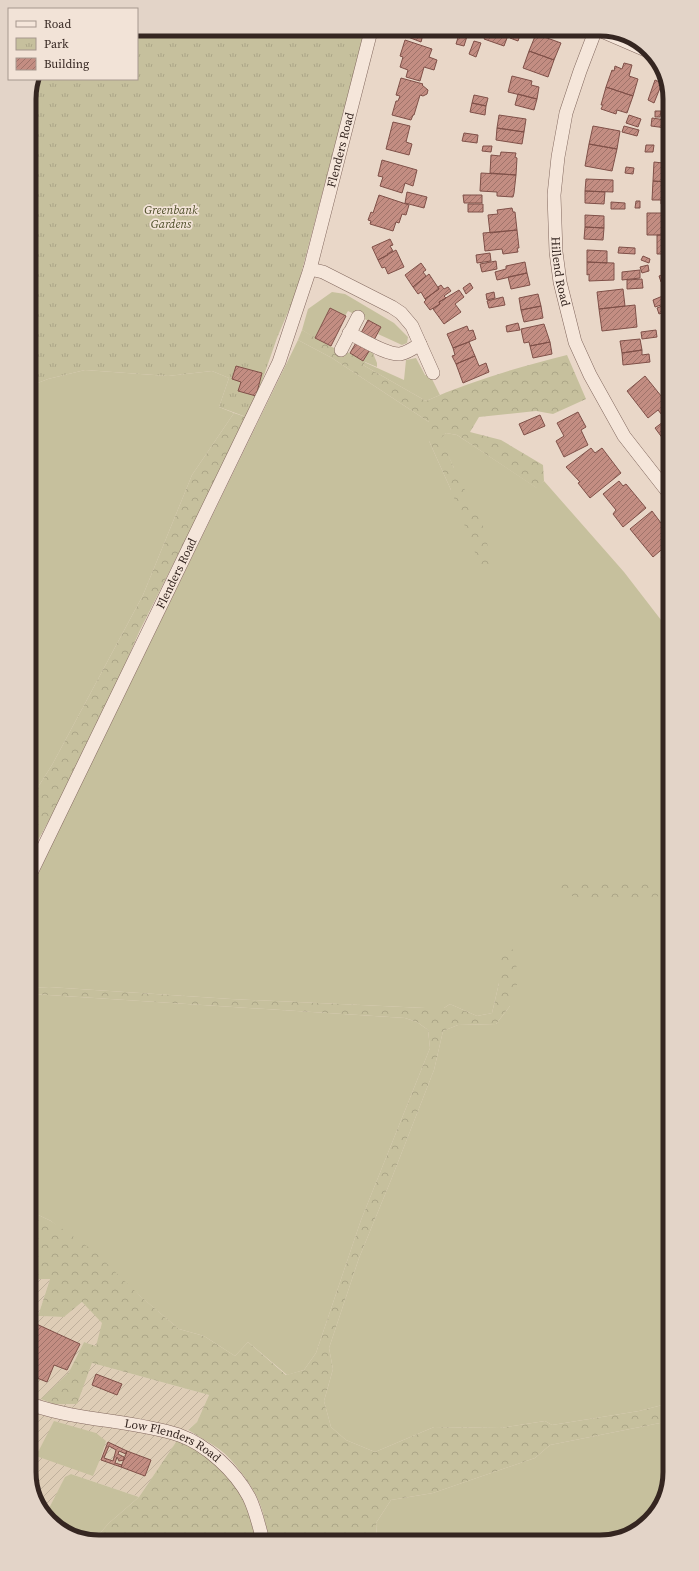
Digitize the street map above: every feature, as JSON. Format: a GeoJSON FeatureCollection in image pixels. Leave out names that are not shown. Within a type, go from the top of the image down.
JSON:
{"type":"FeatureCollection","features":[{"type":"Feature","properties":{"kind":"street","name":"Flenders Road"},"geometry":{"type":"LineString","coordinates":[[36,863],[174,577],[265,394],[279,362],[310,269],[370,36]]}},
{"type":"Feature","properties":{"kind":"street","name":"Hillend Road"},"geometry":{"type":"LineString","coordinates":[[593,36],[568,106],[558,157],[554,195],[556,252],[560,282],[575,342],[590,375],[624,436],[663,486]]}},
{"type":"Feature","properties":{"kind":"street"},"geometry":{"type":"LineString","coordinates":[[310,269],[324,272],[401,313],[412,326],[434,373]]}},
{"type":"Feature","properties":{"kind":"street"},"geometry":{"type":"LineString","coordinates":[[341,350],[358,317]]}},
{"type":"Feature","properties":{"kind":"street"},"geometry":{"type":"LineString","coordinates":[[350,333],[387,352],[398,354],[408,352],[420,344]]}},
{"type":"Feature","properties":{"kind":"street","name":"Low Flenders Road"},"geometry":{"type":"LineString","coordinates":[[36,1406],[51,1411],[155,1429],[180,1436],[204,1448],[226,1467],[236,1478],[248,1496],[257,1516],[262,1535]]}},
{"type":"Feature","properties":{"kind":"shaded area"},"geometry":{"type":"Polygon","coordinates":[[[36,1279],[50,1279],[38,1316],[64,1317],[82,1302],[103,1323],[96,1346],[84,1342],[69,1372],[42,1399],[76,1404],[92,1363],[209,1395],[197,1422],[180,1436],[139,1497],[71,1474],[65,1478],[49,1509],[42,1500],[39,1492],[36,1472],[36,1279]]]}},
{"type":"Feature","properties":{"kind":"green space","name":"Greenbank Gardens"},"geometry":{"type":"Polygon","coordinates":[[[138,36],[364,36],[296,293],[277,338],[249,418],[219,407],[229,378],[212,371],[168,376],[85,370],[48,379],[36,384],[36,95],[39,80],[138,80],[138,36]]]}},
{"type":"Feature","properties":{"kind":"green space"},"geometry":{"type":"Polygon","coordinates":[[[332,292],[345,294],[394,323],[408,337],[407,343],[402,345],[378,334],[381,327],[348,311],[345,316],[330,308],[315,338],[302,330],[308,309],[332,292]]]}},
{"type":"Feature","properties":{"kind":"green space"},"geometry":{"type":"Polygon","coordinates":[[[302,330],[341,352],[350,353],[363,361],[371,348],[377,363],[377,367],[365,362],[363,365],[426,401],[495,375],[567,355],[586,399],[553,414],[536,411],[479,417],[470,432],[501,440],[543,465],[544,481],[538,489],[457,435],[446,433],[441,438],[454,468],[484,528],[491,562],[486,572],[482,571],[451,490],[429,441],[429,422],[332,358],[298,340],[302,330]]]}},
{"type":"Feature","properties":{"kind":"green space"},"geometry":{"type":"Polygon","coordinates":[[[298,340],[332,358],[429,422],[429,441],[451,490],[454,468],[440,438],[446,433],[457,435],[537,488],[544,481],[624,572],[663,623],[663,1405],[639,1411],[552,1425],[545,1421],[500,1428],[434,1427],[375,1452],[346,1440],[331,1427],[324,1401],[333,1369],[329,1348],[359,1258],[434,1070],[443,1031],[458,1025],[496,1024],[510,1006],[499,962],[499,983],[492,1013],[477,1016],[450,1004],[444,1008],[425,1008],[231,999],[49,987],[36,988],[36,880],[48,852],[298,340]]]}},
{"type":"Feature","properties":{"kind":"green space"},"geometry":{"type":"Polygon","coordinates":[[[416,358],[425,375],[431,377],[440,395],[426,401],[363,365],[364,362],[404,380],[406,360],[416,358]]]}},
{"type":"Feature","properties":{"kind":"green space"},"geometry":{"type":"Polygon","coordinates":[[[85,370],[168,376],[212,371],[229,378],[219,407],[234,413],[192,475],[143,595],[52,765],[36,790],[36,384],[48,379],[85,370]]]}},
{"type":"Feature","properties":{"kind":"green space"},"geometry":{"type":"Polygon","coordinates":[[[234,413],[249,418],[140,630],[87,752],[37,842],[36,790],[52,765],[143,595],[192,475],[234,413]]]}},
{"type":"Feature","properties":{"kind":"green space"},"geometry":{"type":"Polygon","coordinates":[[[663,881],[663,896],[587,900],[557,892],[557,882],[663,881]]]}},
{"type":"Feature","properties":{"kind":"green space"},"geometry":{"type":"Polygon","coordinates":[[[506,947],[516,951],[517,988],[510,1006],[496,1024],[458,1025],[443,1031],[434,1070],[359,1258],[329,1348],[333,1369],[324,1401],[331,1427],[346,1440],[375,1452],[434,1427],[500,1428],[545,1421],[552,1425],[639,1411],[663,1405],[663,1422],[550,1445],[535,1458],[433,1493],[391,1500],[376,1523],[377,1535],[267,1535],[260,1503],[246,1479],[222,1451],[188,1430],[197,1422],[209,1395],[92,1363],[77,1404],[54,1404],[41,1399],[69,1372],[84,1342],[96,1346],[102,1323],[82,1302],[64,1317],[38,1316],[50,1279],[36,1279],[36,1214],[51,1221],[94,1251],[139,1295],[179,1329],[204,1336],[235,1356],[248,1342],[286,1375],[304,1370],[316,1353],[361,1220],[430,1048],[428,1030],[417,1022],[405,1018],[36,994],[36,988],[49,987],[231,999],[425,1008],[444,1008],[450,1004],[477,1016],[492,1013],[499,983],[499,962],[506,947]]]}},
{"type":"Feature","properties":{"kind":"green space"},"geometry":{"type":"Polygon","coordinates":[[[36,994],[405,1018],[417,1022],[428,1030],[430,1048],[361,1220],[316,1353],[304,1370],[287,1375],[248,1342],[235,1356],[204,1336],[179,1329],[51,1221],[36,1214],[36,994]]]}},
{"type":"Feature","properties":{"kind":"green space"},"geometry":{"type":"Polygon","coordinates":[[[54,1421],[96,1433],[106,1441],[93,1476],[36,1456],[54,1421]]]}},
{"type":"Feature","properties":{"kind":"green space"},"geometry":{"type":"Polygon","coordinates":[[[663,1422],[662,1485],[657,1500],[645,1517],[628,1529],[620,1532],[600,1535],[377,1535],[376,1523],[391,1500],[433,1493],[535,1458],[550,1445],[663,1422]]]}},
{"type":"Feature","properties":{"kind":"green space"},"geometry":{"type":"Polygon","coordinates":[[[178,1439],[202,1452],[222,1469],[246,1499],[257,1535],[98,1535],[109,1523],[139,1497],[178,1439]]]}},
{"type":"Feature","properties":{"kind":"green space"},"geometry":{"type":"Polygon","coordinates":[[[71,1474],[139,1497],[109,1523],[98,1535],[86,1534],[71,1529],[61,1522],[49,1509],[65,1477],[71,1474]]]}},
{"type":"Feature","properties":{"kind":"building"},"geometry":{"type":"Polygon","coordinates":[[[408,36],[423,36],[421,42],[408,36]]]}},
{"type":"Feature","properties":{"kind":"building"},"geometry":{"type":"Polygon","coordinates":[[[458,36],[467,36],[464,46],[456,44],[458,36]]]}},
{"type":"Feature","properties":{"kind":"building"},"geometry":{"type":"Polygon","coordinates":[[[485,36],[508,36],[504,46],[484,39],[485,36]]]}},
{"type":"Feature","properties":{"kind":"building"},"geometry":{"type":"Polygon","coordinates":[[[511,36],[520,36],[518,41],[510,38],[511,36]]]}},
{"type":"Feature","properties":{"kind":"building"},"geometry":{"type":"Polygon","coordinates":[[[535,36],[542,36],[561,43],[554,60],[529,51],[535,36]]]}},
{"type":"Feature","properties":{"kind":"building"},"geometry":{"type":"Polygon","coordinates":[[[405,40],[432,49],[429,57],[437,60],[434,70],[424,67],[420,81],[406,77],[408,70],[400,67],[403,57],[400,56],[405,40]]]}},
{"type":"Feature","properties":{"kind":"building"},"geometry":{"type":"Polygon","coordinates":[[[474,41],[481,43],[476,57],[469,54],[474,41]]]}},
{"type":"Feature","properties":{"kind":"building"},"geometry":{"type":"Polygon","coordinates":[[[529,51],[554,60],[548,77],[523,68],[529,51]]]}},
{"type":"Feature","properties":{"kind":"building"},"geometry":{"type":"Polygon","coordinates":[[[624,63],[632,65],[629,76],[638,79],[633,96],[606,87],[615,66],[622,69],[624,63]]]}},
{"type":"Feature","properties":{"kind":"building"},"geometry":{"type":"Polygon","coordinates":[[[512,76],[532,81],[531,85],[539,87],[537,99],[508,92],[512,76]]]}},
{"type":"Feature","properties":{"kind":"building"},"geometry":{"type":"Polygon","coordinates":[[[401,78],[423,84],[422,85],[428,90],[427,94],[423,96],[420,95],[411,120],[392,115],[396,101],[398,101],[400,96],[396,95],[401,78]]]}},
{"type":"Feature","properties":{"kind":"building"},"geometry":{"type":"Polygon","coordinates":[[[655,80],[661,83],[654,103],[648,100],[655,80]]]}},
{"type":"Feature","properties":{"kind":"building"},"geometry":{"type":"Polygon","coordinates":[[[606,87],[633,96],[627,113],[617,110],[616,114],[601,109],[606,87]]]}},
{"type":"Feature","properties":{"kind":"building"},"geometry":{"type":"Polygon","coordinates":[[[518,94],[537,99],[534,110],[515,105],[518,94]]]}},
{"type":"Feature","properties":{"kind":"building"},"geometry":{"type":"Polygon","coordinates":[[[474,95],[488,98],[486,106],[472,103],[474,95]]]}},
{"type":"Feature","properties":{"kind":"building"},"geometry":{"type":"Polygon","coordinates":[[[472,103],[486,106],[485,115],[470,112],[472,103]]]}},
{"type":"Feature","properties":{"kind":"building"},"geometry":{"type":"Polygon","coordinates":[[[655,111],[661,111],[660,117],[655,117],[655,111]]]}},
{"type":"Feature","properties":{"kind":"building"},"geometry":{"type":"Polygon","coordinates":[[[499,115],[526,119],[524,132],[497,128],[499,115]]]}},
{"type":"Feature","properties":{"kind":"building"},"geometry":{"type":"Polygon","coordinates":[[[629,115],[641,119],[638,127],[626,123],[629,115]]]}},
{"type":"Feature","properties":{"kind":"building"},"geometry":{"type":"Polygon","coordinates":[[[652,118],[663,120],[663,128],[651,126],[652,118]]]}},
{"type":"Feature","properties":{"kind":"building"},"geometry":{"type":"Polygon","coordinates":[[[393,122],[410,126],[406,142],[412,144],[409,155],[386,149],[393,122]]]}},
{"type":"Feature","properties":{"kind":"building"},"geometry":{"type":"Polygon","coordinates":[[[593,126],[620,131],[617,149],[589,144],[593,126]]]}},
{"type":"Feature","properties":{"kind":"building"},"geometry":{"type":"Polygon","coordinates":[[[624,126],[639,130],[637,136],[622,132],[624,126]]]}},
{"type":"Feature","properties":{"kind":"building"},"geometry":{"type":"Polygon","coordinates":[[[497,128],[524,132],[522,144],[496,140],[497,128]]]}},
{"type":"Feature","properties":{"kind":"building"},"geometry":{"type":"Polygon","coordinates":[[[464,133],[478,135],[477,143],[462,141],[464,133]]]}},
{"type":"Feature","properties":{"kind":"building"},"geometry":{"type":"Polygon","coordinates":[[[589,144],[617,149],[612,171],[585,166],[589,144]]]}},
{"type":"Feature","properties":{"kind":"building"},"geometry":{"type":"Polygon","coordinates":[[[646,145],[654,145],[653,152],[645,152],[646,145]]]}},
{"type":"Feature","properties":{"kind":"building"},"geometry":{"type":"Polygon","coordinates":[[[483,146],[492,146],[491,152],[482,151],[483,146]]]}},
{"type":"Feature","properties":{"kind":"building"},"geometry":{"type":"Polygon","coordinates":[[[501,152],[516,153],[516,175],[490,173],[491,155],[500,156],[501,152]]]}},
{"type":"Feature","properties":{"kind":"building"},"geometry":{"type":"Polygon","coordinates":[[[382,160],[417,170],[413,186],[405,183],[402,193],[380,186],[383,177],[378,176],[382,160]]]}},
{"type":"Feature","properties":{"kind":"building"},"geometry":{"type":"Polygon","coordinates":[[[654,162],[663,163],[663,182],[653,181],[654,162]]]}},
{"type":"Feature","properties":{"kind":"building"},"geometry":{"type":"Polygon","coordinates":[[[626,167],[634,168],[633,174],[625,173],[626,167]]]}},
{"type":"Feature","properties":{"kind":"building"},"geometry":{"type":"Polygon","coordinates":[[[481,173],[516,175],[513,197],[497,196],[497,192],[480,191],[481,173]]]}},
{"type":"Feature","properties":{"kind":"building"},"geometry":{"type":"Polygon","coordinates":[[[586,179],[613,180],[613,192],[585,191],[586,179]]]}},
{"type":"Feature","properties":{"kind":"building"},"geometry":{"type":"Polygon","coordinates":[[[653,181],[663,182],[663,204],[661,204],[661,200],[652,200],[653,181]]]}},
{"type":"Feature","properties":{"kind":"building"},"geometry":{"type":"Polygon","coordinates":[[[585,191],[605,192],[604,204],[585,203],[585,191]]]}},
{"type":"Feature","properties":{"kind":"building"},"geometry":{"type":"Polygon","coordinates":[[[407,192],[427,197],[424,208],[405,203],[407,192]]]}},
{"type":"Feature","properties":{"kind":"building"},"geometry":{"type":"Polygon","coordinates":[[[379,195],[409,205],[406,215],[402,214],[399,223],[396,222],[393,231],[370,224],[371,221],[368,220],[371,212],[373,213],[379,195]]]}},
{"type":"Feature","properties":{"kind":"building"},"geometry":{"type":"Polygon","coordinates":[[[463,195],[482,195],[482,203],[464,203],[463,195]]]}},
{"type":"Feature","properties":{"kind":"building"},"geometry":{"type":"Polygon","coordinates":[[[636,201],[640,201],[640,208],[635,208],[636,201]]]}},
{"type":"Feature","properties":{"kind":"building"},"geometry":{"type":"Polygon","coordinates":[[[611,202],[625,203],[625,209],[611,209],[611,202]]]}},
{"type":"Feature","properties":{"kind":"building"},"geometry":{"type":"Polygon","coordinates":[[[468,204],[483,204],[483,212],[468,212],[468,204]]]}},
{"type":"Feature","properties":{"kind":"building"},"geometry":{"type":"Polygon","coordinates":[[[512,208],[513,212],[515,212],[517,230],[490,233],[488,215],[498,214],[497,210],[512,208]]]}},
{"type":"Feature","properties":{"kind":"building"},"geometry":{"type":"Polygon","coordinates":[[[647,213],[663,213],[663,235],[647,235],[647,213]]]}},
{"type":"Feature","properties":{"kind":"building"},"geometry":{"type":"Polygon","coordinates":[[[585,215],[604,216],[604,228],[585,227],[585,215]]]}},
{"type":"Feature","properties":{"kind":"building"},"geometry":{"type":"Polygon","coordinates":[[[585,227],[604,228],[603,240],[584,239],[585,227]]]}},
{"type":"Feature","properties":{"kind":"building"},"geometry":{"type":"Polygon","coordinates":[[[517,230],[518,252],[503,254],[502,249],[485,251],[483,233],[517,230]]]}},
{"type":"Feature","properties":{"kind":"building"},"geometry":{"type":"Polygon","coordinates":[[[657,235],[663,235],[663,254],[657,254],[657,235]]]}},
{"type":"Feature","properties":{"kind":"building"},"geometry":{"type":"Polygon","coordinates":[[[390,239],[393,245],[390,246],[393,251],[378,260],[372,247],[390,239]]]}},
{"type":"Feature","properties":{"kind":"building"},"geometry":{"type":"Polygon","coordinates":[[[619,247],[635,248],[635,254],[618,253],[619,247]]]}},
{"type":"Feature","properties":{"kind":"building"},"geometry":{"type":"Polygon","coordinates":[[[396,250],[404,267],[388,274],[385,267],[382,268],[378,260],[396,250]]]}},
{"type":"Feature","properties":{"kind":"building"},"geometry":{"type":"Polygon","coordinates":[[[587,250],[607,251],[607,263],[587,262],[587,250]]]}},
{"type":"Feature","properties":{"kind":"building"},"geometry":{"type":"Polygon","coordinates":[[[490,253],[491,261],[477,263],[476,255],[490,253]]]}},
{"type":"Feature","properties":{"kind":"building"},"geometry":{"type":"Polygon","coordinates":[[[643,256],[650,259],[649,263],[641,260],[643,256]]]}},
{"type":"Feature","properties":{"kind":"building"},"geometry":{"type":"Polygon","coordinates":[[[496,261],[497,269],[482,272],[480,264],[496,261]]]}},
{"type":"Feature","properties":{"kind":"building"},"geometry":{"type":"Polygon","coordinates":[[[525,262],[527,273],[497,280],[495,272],[506,269],[506,266],[525,262]]]}},
{"type":"Feature","properties":{"kind":"building"},"geometry":{"type":"Polygon","coordinates":[[[587,262],[614,263],[614,280],[589,281],[589,274],[587,275],[587,262]]]}},
{"type":"Feature","properties":{"kind":"building"},"geometry":{"type":"Polygon","coordinates":[[[421,263],[426,270],[423,272],[426,276],[413,287],[405,275],[421,263]]]}},
{"type":"Feature","properties":{"kind":"building"},"geometry":{"type":"Polygon","coordinates":[[[648,265],[649,271],[642,273],[640,267],[648,265]]]}},
{"type":"Feature","properties":{"kind":"building"},"geometry":{"type":"Polygon","coordinates":[[[640,270],[640,278],[622,280],[622,272],[640,270]]]}},
{"type":"Feature","properties":{"kind":"building"},"geometry":{"type":"Polygon","coordinates":[[[527,273],[530,285],[511,289],[508,277],[527,273]]]}},
{"type":"Feature","properties":{"kind":"building"},"geometry":{"type":"Polygon","coordinates":[[[429,274],[439,289],[425,299],[421,292],[418,294],[413,287],[429,274]]]}},
{"type":"Feature","properties":{"kind":"building"},"geometry":{"type":"Polygon","coordinates":[[[663,274],[663,281],[661,282],[659,276],[663,274]]]}},
{"type":"Feature","properties":{"kind":"building"},"geometry":{"type":"Polygon","coordinates":[[[642,279],[643,288],[627,289],[627,280],[642,279]]]}},
{"type":"Feature","properties":{"kind":"building"},"geometry":{"type":"Polygon","coordinates":[[[470,283],[473,288],[466,294],[463,288],[470,283]]]}},
{"type":"Feature","properties":{"kind":"building"},"geometry":{"type":"Polygon","coordinates":[[[441,285],[444,289],[448,287],[451,291],[444,296],[446,298],[439,302],[440,304],[430,310],[424,302],[426,300],[425,299],[439,289],[438,287],[441,285]]]}},
{"type":"Feature","properties":{"kind":"building"},"geometry":{"type":"Polygon","coordinates":[[[623,289],[625,306],[599,309],[597,292],[623,289]]]}},
{"type":"Feature","properties":{"kind":"building"},"geometry":{"type":"Polygon","coordinates":[[[459,290],[464,297],[455,304],[461,312],[444,324],[433,309],[440,304],[439,302],[459,290]]]}},
{"type":"Feature","properties":{"kind":"building"},"geometry":{"type":"Polygon","coordinates":[[[494,292],[495,298],[487,300],[486,294],[494,292]]]}},
{"type":"Feature","properties":{"kind":"building"},"geometry":{"type":"Polygon","coordinates":[[[538,294],[541,306],[521,310],[519,298],[538,294]]]}},
{"type":"Feature","properties":{"kind":"building"},"geometry":{"type":"Polygon","coordinates":[[[663,296],[663,304],[655,307],[653,300],[663,296]]]}},
{"type":"Feature","properties":{"kind":"building"},"geometry":{"type":"Polygon","coordinates":[[[503,297],[505,305],[489,308],[487,301],[503,297]]]}},
{"type":"Feature","properties":{"kind":"building"},"geometry":{"type":"Polygon","coordinates":[[[635,305],[637,327],[602,331],[599,309],[635,305]]]}},
{"type":"Feature","properties":{"kind":"building"},"geometry":{"type":"Polygon","coordinates":[[[541,306],[543,318],[524,322],[521,310],[541,306]]]}},
{"type":"Feature","properties":{"kind":"building"},"geometry":{"type":"Polygon","coordinates":[[[663,306],[663,312],[659,314],[657,308],[663,306]]]}},
{"type":"Feature","properties":{"kind":"building"},"geometry":{"type":"Polygon","coordinates":[[[330,308],[346,316],[331,346],[315,338],[330,308]]]}},
{"type":"Feature","properties":{"kind":"building"},"geometry":{"type":"Polygon","coordinates":[[[368,320],[381,327],[374,340],[361,333],[368,320]]]}},
{"type":"Feature","properties":{"kind":"building"},"geometry":{"type":"Polygon","coordinates":[[[518,323],[520,330],[507,332],[506,326],[518,323]]]}},
{"type":"Feature","properties":{"kind":"building"},"geometry":{"type":"Polygon","coordinates":[[[544,324],[550,342],[530,346],[529,342],[524,343],[521,329],[544,324]]]}},
{"type":"Feature","properties":{"kind":"building"},"geometry":{"type":"Polygon","coordinates":[[[467,326],[469,331],[473,330],[476,339],[453,348],[447,334],[467,326]]]}},
{"type":"Feature","properties":{"kind":"building"},"geometry":{"type":"Polygon","coordinates":[[[656,330],[657,337],[642,339],[641,332],[656,330]]]}},
{"type":"Feature","properties":{"kind":"building"},"geometry":{"type":"Polygon","coordinates":[[[640,339],[642,350],[622,353],[620,341],[640,339]]]}},
{"type":"Feature","properties":{"kind":"building"},"geometry":{"type":"Polygon","coordinates":[[[357,341],[371,348],[363,361],[350,353],[357,341]]]}},
{"type":"Feature","properties":{"kind":"building"},"geometry":{"type":"Polygon","coordinates":[[[469,342],[475,356],[456,364],[452,356],[455,355],[453,348],[469,342]]]}},
{"type":"Feature","properties":{"kind":"building"},"geometry":{"type":"Polygon","coordinates":[[[550,342],[552,354],[533,358],[530,346],[550,342]]]}},
{"type":"Feature","properties":{"kind":"building"},"geometry":{"type":"Polygon","coordinates":[[[642,350],[642,355],[649,354],[650,362],[623,365],[622,353],[642,350]]]}},
{"type":"Feature","properties":{"kind":"building"},"geometry":{"type":"Polygon","coordinates":[[[475,356],[479,366],[486,363],[489,372],[463,383],[456,364],[475,356]]]}},
{"type":"Feature","properties":{"kind":"building"},"geometry":{"type":"Polygon","coordinates":[[[236,366],[262,373],[256,396],[238,391],[241,382],[232,379],[236,366]]]}},
{"type":"Feature","properties":{"kind":"building"},"geometry":{"type":"Polygon","coordinates":[[[645,376],[663,398],[663,414],[662,415],[658,410],[648,418],[627,391],[645,376]]]}},
{"type":"Feature","properties":{"kind":"building"},"geometry":{"type":"Polygon","coordinates":[[[578,412],[586,427],[581,430],[588,445],[564,457],[556,441],[564,436],[557,423],[578,412]]]}},
{"type":"Feature","properties":{"kind":"building"},"geometry":{"type":"Polygon","coordinates":[[[540,415],[545,426],[524,435],[519,424],[540,415]]]}},
{"type":"Feature","properties":{"kind":"building"},"geometry":{"type":"Polygon","coordinates":[[[663,422],[663,439],[655,428],[663,422]]]}},
{"type":"Feature","properties":{"kind":"building"},"geometry":{"type":"Polygon","coordinates":[[[591,448],[595,453],[602,448],[621,473],[590,498],[578,483],[580,482],[566,467],[591,448]]]}},
{"type":"Feature","properties":{"kind":"building"},"geometry":{"type":"Polygon","coordinates":[[[619,481],[623,486],[626,484],[646,508],[623,527],[613,514],[616,510],[603,494],[619,481]]]}},
{"type":"Feature","properties":{"kind":"building"},"geometry":{"type":"Polygon","coordinates":[[[652,511],[663,526],[663,534],[661,536],[663,539],[663,548],[653,557],[630,529],[652,511]]]}},
{"type":"Feature","properties":{"kind":"building"},"geometry":{"type":"Polygon","coordinates":[[[36,1324],[80,1344],[67,1370],[54,1365],[47,1382],[36,1378],[36,1324]]]}},
{"type":"Feature","properties":{"kind":"building"},"geometry":{"type":"Polygon","coordinates":[[[96,1374],[122,1384],[117,1395],[92,1385],[96,1374]]]}},
{"type":"Feature","properties":{"kind":"building"},"geometry":{"type":"Polygon","coordinates":[[[108,1442],[127,1451],[126,1454],[119,1451],[118,1454],[124,1457],[124,1460],[119,1461],[117,1457],[115,1463],[122,1465],[121,1467],[101,1460],[108,1442]],[[109,1446],[104,1458],[113,1461],[116,1450],[109,1446]]]}},
{"type":"Feature","properties":{"kind":"building"},"geometry":{"type":"Polygon","coordinates":[[[127,1451],[151,1460],[145,1476],[121,1467],[127,1451]]]}}]}
